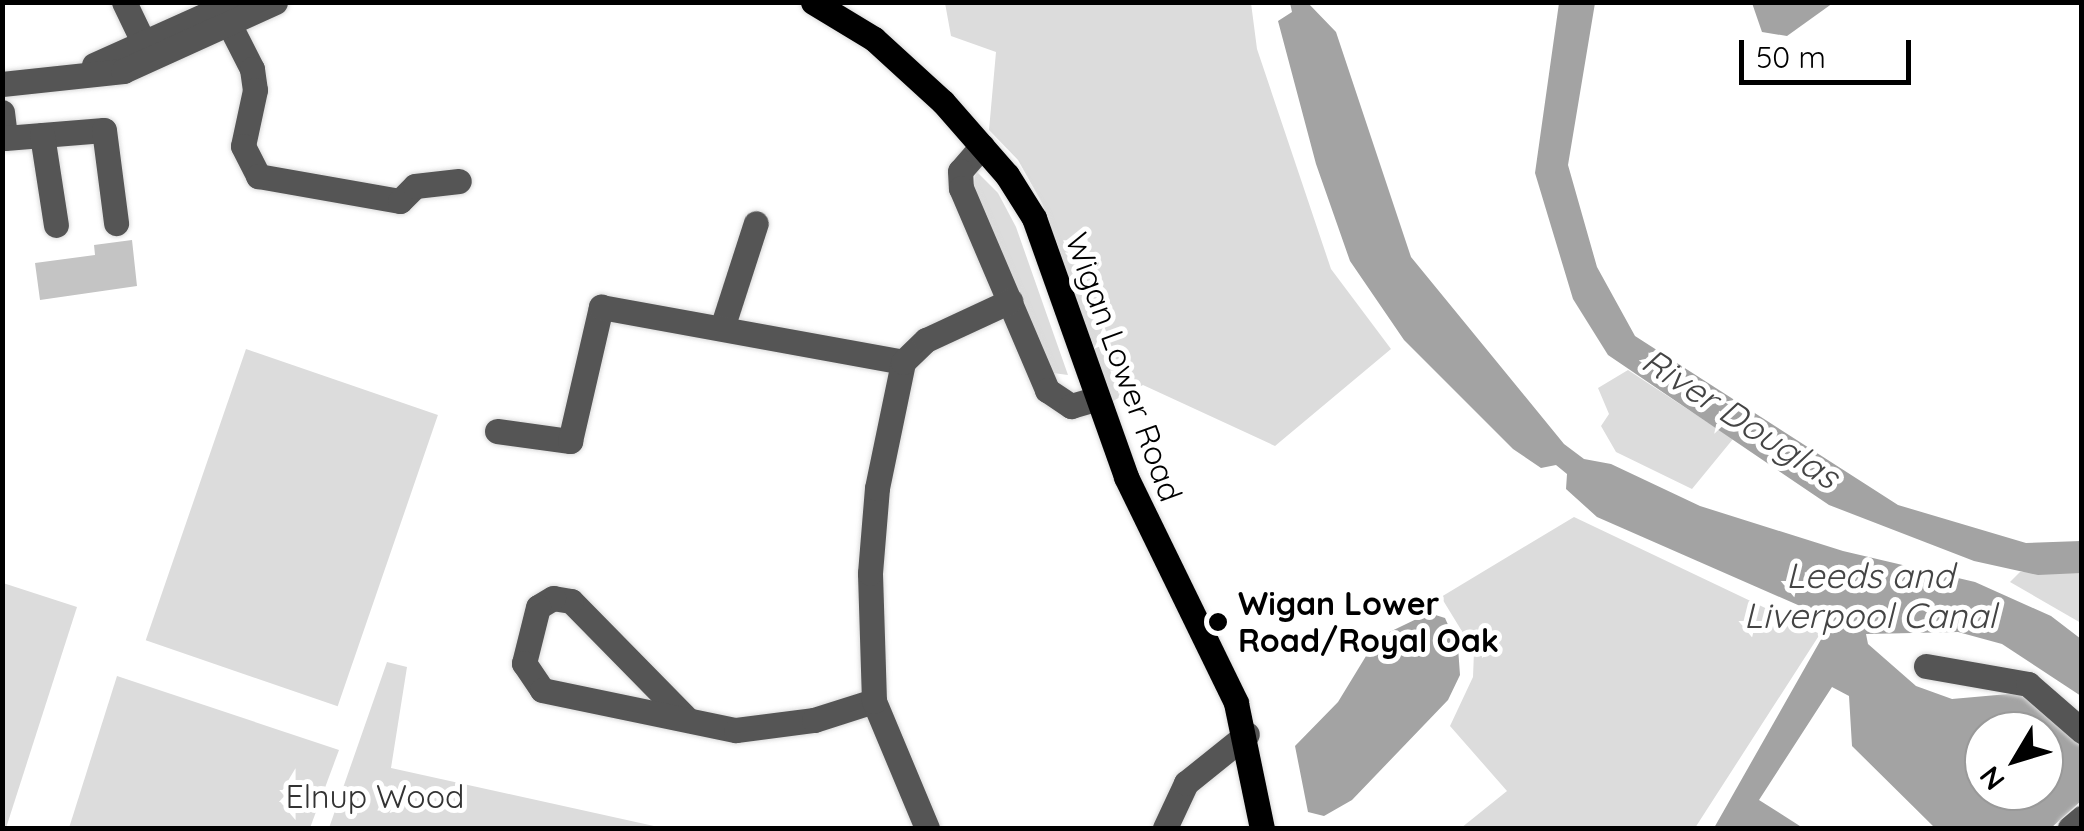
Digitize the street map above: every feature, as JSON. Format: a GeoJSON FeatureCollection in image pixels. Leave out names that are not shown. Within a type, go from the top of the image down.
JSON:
{"type":"FeatureCollection","features":[{"type":"Feature","properties":{"kind":"main road","name":"Wigan Lower Road"},"geometry":{"type":"LineString","coordinates":[[813,2],[874,39],[982,146],[1034,218],[1096,400],[1246,734],[1262,828]]}},
{"type":"Feature","properties":{"kind":"street"},"geometry":{"type":"LineString","coordinates":[[124,2],[148,54]]}},
{"type":"Feature","properties":{"kind":"street"},"geometry":{"type":"LineString","coordinates":[[2,84],[60,76],[148,54],[229,13],[275,2]]}},
{"type":"Feature","properties":{"kind":"street"},"geometry":{"type":"LineString","coordinates":[[229,13],[253,80],[243,146],[249,168],[268,182],[370,205],[400,201],[414,186],[458,181]]}},
{"type":"Feature","properties":{"kind":"street"},"geometry":{"type":"LineString","coordinates":[[3,129],[42,135],[104,130],[116,223]]}},
{"type":"Feature","properties":{"kind":"street"},"geometry":{"type":"LineString","coordinates":[[42,135],[56,225]]}},
{"type":"Feature","properties":{"kind":"street"},"geometry":{"type":"LineString","coordinates":[[982,146],[960,179],[1053,399],[1072,406],[1096,400]]}},
{"type":"Feature","properties":{"kind":"street"},"geometry":{"type":"LineString","coordinates":[[722,328],[756,223]]}},
{"type":"Feature","properties":{"kind":"street"},"geometry":{"type":"LineString","coordinates":[[927,828],[874,702],[876,505],[903,362],[935,335],[1010,301]]}},
{"type":"Feature","properties":{"kind":"street"},"geometry":{"type":"LineString","coordinates":[[497,431],[570,441],[601,306],[903,362]]}},
{"type":"Feature","properties":{"kind":"street"},"geometry":{"type":"LineString","coordinates":[[687,719],[570,601],[554,598],[538,606],[524,664],[535,686],[687,719],[764,729],[874,702]]}},
{"type":"Feature","properties":{"kind":"street"},"geometry":{"type":"LineString","coordinates":[[1926,666],[2028,684],[2082,731]]}},
{"type":"Feature","properties":{"kind":"street"},"geometry":{"type":"LineString","coordinates":[[1165,828],[1186,784],[1246,734]]}},
{"type":"Feature","properties":{"kind":"street"},"geometry":{"type":"LineString","coordinates":[[2070,828],[2082,818]]}},
{"type":"Feature","properties":{"kind":"green space"},"geometry":{"type":"Polygon","coordinates":[[[945,3],[1251,3],[1257,49],[1331,269],[1391,349],[1275,446],[1143,385],[1111,402],[1042,203],[1018,160],[989,130],[996,52],[951,36],[945,3]]]}},
{"type":"Feature","properties":{"kind":"green space"},"geometry":{"type":"Polygon","coordinates":[[[976,171],[998,193],[1016,227],[1068,375],[1053,373],[972,196],[976,171]]]}},
{"type":"Feature","properties":{"kind":"green space"},"geometry":{"type":"Polygon","coordinates":[[[246,349],[438,415],[338,706],[146,640],[246,349]]]}},
{"type":"Feature","properties":{"kind":"green space"},"geometry":{"type":"Polygon","coordinates":[[[1628,370],[1733,439],[1692,489],[1616,452],[1601,426],[1609,414],[1598,388],[1628,370]]]}},
{"type":"Feature","properties":{"kind":"green space"},"geometry":{"type":"Polygon","coordinates":[[[1574,517],[1820,634],[1695,828],[1461,828],[1507,791],[1450,726],[1473,677],[1474,651],[1441,597],[1574,517]]]}},
{"type":"Feature","properties":{"kind":"green space"},"geometry":{"type":"Polygon","coordinates":[[[2020,572],[2081,573],[2081,623],[2010,582],[2020,572]]]}},
{"type":"Feature","properties":{"kind":"green space"},"geometry":{"type":"Polygon","coordinates":[[[3,583],[77,607],[6,828],[2,828],[3,583]]]}},
{"type":"Feature","properties":{"kind":"green space","name":"Elnup Wood"},"geometry":{"type":"Polygon","coordinates":[[[387,662],[407,667],[391,768],[663,828],[329,828],[387,662]]]}},
{"type":"Feature","properties":{"kind":"green space"},"geometry":{"type":"Polygon","coordinates":[[[117,676],[339,750],[310,828],[69,828],[117,676]]]}},
{"type":"Feature","properties":{"kind":"water"},"geometry":{"type":"Polygon","coordinates":[[[1752,2],[1833,3],[1787,36],[1762,32],[1752,2]]]}},
{"type":"Feature","properties":{"kind":"water","name":"Leeds and Liverpool Canal"},"geometry":{"type":"Polygon","coordinates":[[[1290,3],[1308,3],[1336,32],[1411,257],[1564,444],[1584,459],[1611,464],[1700,506],[1843,551],[1975,582],[2051,616],[2081,639],[2081,696],[2002,644],[1958,632],[1866,634],[1868,644],[1916,686],[1952,699],[2031,692],[2049,711],[1964,711],[1964,811],[2064,811],[2064,728],[2081,746],[2081,801],[2051,828],[1935,828],[1852,746],[1849,696],[1832,687],[1759,800],[1803,828],[1714,828],[1832,620],[1597,517],[1566,489],[1567,474],[1556,465],[1541,468],[1513,449],[1404,340],[1350,261],[1316,164],[1278,21],[1292,12],[1290,3]]]}},
{"type":"Feature","properties":{"kind":"water","name":"River Douglas"},"geometry":{"type":"Polygon","coordinates":[[[1559,3],[1595,3],[1568,165],[1597,267],[1635,336],[1898,505],[2026,543],[2081,541],[2081,573],[2038,575],[1974,561],[1829,505],[1608,355],[1573,299],[1535,173],[1559,3]]]}},
{"type":"Feature","properties":{"kind":"water"},"geometry":{"type":"Polygon","coordinates":[[[1429,613],[1445,618],[1458,647],[1460,675],[1448,700],[1352,800],[1324,816],[1308,812],[1295,746],[1338,702],[1377,638],[1429,613]]]}},
{"type":"Feature","properties":{"kind":"building"},"geometry":{"type":"Polygon","coordinates":[[[132,240],[137,286],[40,300],[35,263],[95,255],[94,245],[132,240]]]}},
{"type":"Feature","properties":{"kind":"place","name":"Wigan Lower Road/Royal Oak"},"geometry":{"type":"Point","coordinates":[1218,622]}}]}
